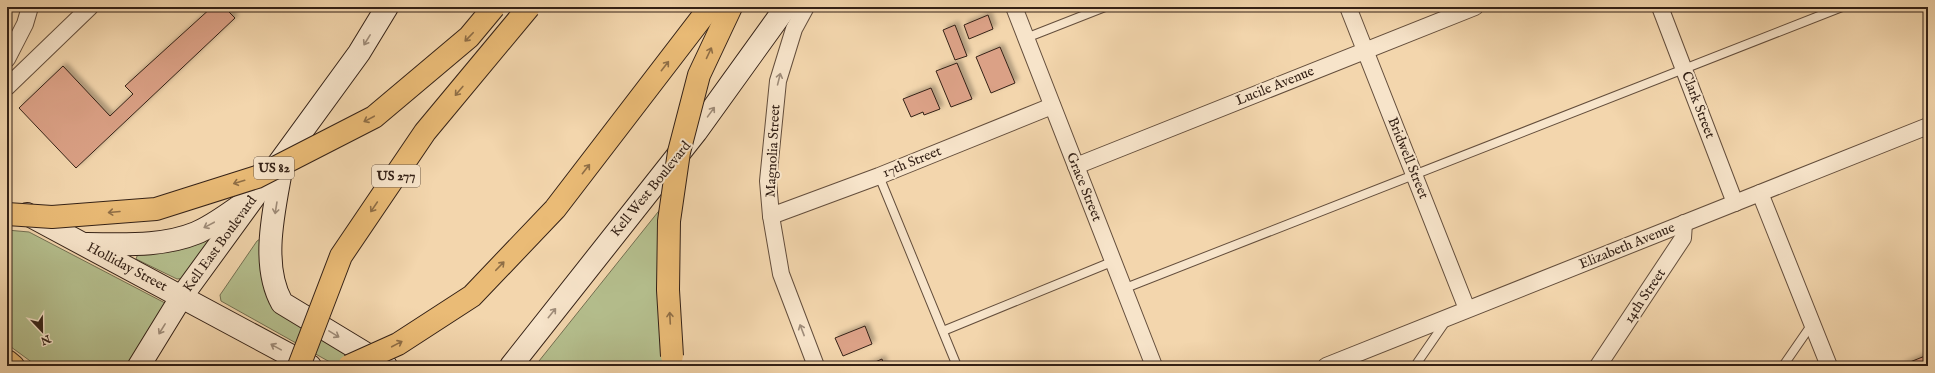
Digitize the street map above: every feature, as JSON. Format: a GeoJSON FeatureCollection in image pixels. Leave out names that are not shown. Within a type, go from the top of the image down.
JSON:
{"type":"FeatureCollection","features":[{"type":"Feature","properties":{"kind":"highway","name":"US 82"},"geometry":{"type":"LineString","coordinates":[[7,214],[52,217],[156,209],[257,177],[374,117],[469,38],[494,7]]}},
{"type":"Feature","properties":{"kind":"highway","name":"US 277"},"geometry":{"type":"LineString","coordinates":[[306,366],[341,256],[425,132],[529,7]]}},
{"type":"Feature","properties":{"kind":"highway"},"geometry":{"type":"LineString","coordinates":[[349,366],[398,344],[472,296],[555,209],[710,7]]}},
{"type":"Feature","properties":{"kind":"highway"},"geometry":{"type":"LineString","coordinates":[[673,361],[668,290],[669,221],[679,152],[699,75],[731,7]]}},
{"type":"Feature","properties":{"kind":"highway"},"geometry":{"type":"LineString","coordinates":[[7,361],[13,366]]}},
{"type":"Feature","properties":{"kind":"main road","name":"Kell East Boulevard"},"geometry":{"type":"LineString","coordinates":[[139,366],[182,296],[359,52],[388,7]]}},
{"type":"Feature","properties":{"kind":"main road","name":"Kell West Boulevard"},"geometry":{"type":"LineString","coordinates":[[511,366],[696,132],[786,7]]}},
{"type":"Feature","properties":{"kind":"main road"},"geometry":{"type":"LineString","coordinates":[[284,156],[273,226],[270,259],[276,292],[282,303],[386,366]]}},
{"type":"Feature","properties":{"kind":"main road"},"geometry":{"type":"LineString","coordinates":[[83,244],[135,244],[171,240],[195,233],[219,220],[254,197]]}},
{"type":"Feature","properties":{"kind":"main road","name":"Holliday Street"},"geometry":{"type":"LineString","coordinates":[[7,204],[182,296],[306,366]]}},
{"type":"Feature","properties":{"kind":"main road"},"geometry":{"type":"LineString","coordinates":[[494,366],[536,333]]}},
{"type":"Feature","properties":{"kind":"street"},"geometry":{"type":"LineString","coordinates":[[7,58],[24,24],[30,7]]}},
{"type":"Feature","properties":{"kind":"street"},"geometry":{"type":"LineString","coordinates":[[7,87],[90,7]]}},
{"type":"Feature","properties":{"kind":"street","name":"Magnolia Street"},"geometry":{"type":"LineString","coordinates":[[806,7],[794,29],[778,81],[768,181],[771,216],[781,274],[816,366]]}},
{"type":"Feature","properties":{"kind":"street","name":"Grace Street"},"geometry":{"type":"LineString","coordinates":[[1014,7],[1154,366]]}},
{"type":"Feature","properties":{"kind":"street","name":"Bridwell Street"},"geometry":{"type":"LineString","coordinates":[[1348,7],[1468,310]]}},
{"type":"Feature","properties":{"kind":"street","name":"Lucile Avenue"},"geometry":{"type":"LineString","coordinates":[[1076,166],[1475,7]]}},
{"type":"Feature","properties":{"kind":"street","name":"Clark Street"},"geometry":{"type":"LineString","coordinates":[[1660,7],[1735,203]]}},
{"type":"Feature","properties":{"kind":"street","name":"17th Street"},"geometry":{"type":"LineString","coordinates":[[771,216],[879,176],[1052,106]]}},
{"type":"Feature","properties":{"kind":"street","name":"Elizabeth Avenue"},"geometry":{"type":"LineString","coordinates":[[1326,366],[1928,126]]}},
{"type":"Feature","properties":{"kind":"street"},"geometry":{"type":"LineString","coordinates":[[1760,193],[1829,366]]}},
{"type":"Feature","properties":{"kind":"street","name":"14th Street"},"geometry":{"type":"LineString","coordinates":[[1598,366],[1683,238],[1684,223]]}},
{"type":"Feature","properties":{"kind":"lane"},"geometry":{"type":"LineString","coordinates":[[1026,38],[1105,7]]}},
{"type":"Feature","properties":{"kind":"lane"},"geometry":{"type":"LineString","coordinates":[[1123,289],[1842,7]]}},
{"type":"Feature","properties":{"kind":"lane"},"geometry":{"type":"LineString","coordinates":[[879,176],[958,366]]}},
{"type":"Feature","properties":{"kind":"lane"},"geometry":{"type":"LineString","coordinates":[[943,331],[1114,261]]}},
{"type":"Feature","properties":{"kind":"lane"},"geometry":{"type":"LineString","coordinates":[[1415,366],[1449,317]]}},
{"type":"Feature","properties":{"kind":"lane"},"geometry":{"type":"LineString","coordinates":[[1783,366],[1812,324]]}},
{"type":"Feature","properties":{"kind":"green space"},"geometry":{"type":"Polygon","coordinates":[[[662,207],[663,366],[535,366],[662,207]]]}},
{"type":"Feature","properties":{"kind":"green space"},"geometry":{"type":"Polygon","coordinates":[[[7,230],[29,232],[165,303],[166,308],[132,366],[37,366],[7,344],[7,230]]]}},
{"type":"Feature","properties":{"kind":"green space"},"geometry":{"type":"Polygon","coordinates":[[[209,234],[213,238],[186,278],[177,279],[136,259],[139,251],[209,234]]]}},
{"type":"Feature","properties":{"kind":"green space"},"geometry":{"type":"Polygon","coordinates":[[[260,239],[264,281],[372,366],[337,366],[221,301],[220,295],[257,241],[260,239]]]}},
{"type":"Feature","properties":{"kind":"building"},"geometry":{"type":"Polygon","coordinates":[[[212,7],[224,7],[235,18],[76,168],[19,108],[63,66],[110,116],[133,94],[125,86],[212,7]]]}},
{"type":"Feature","properties":{"kind":"building"},"geometry":{"type":"Polygon","coordinates":[[[988,15],[993,29],[969,39],[964,25],[988,15]]]}},
{"type":"Feature","properties":{"kind":"building"},"geometry":{"type":"Polygon","coordinates":[[[955,25],[967,56],[955,60],[943,30],[955,25]]]}},
{"type":"Feature","properties":{"kind":"building"},"geometry":{"type":"Polygon","coordinates":[[[1000,47],[1015,83],[991,93],[976,57],[1000,47]]]}},
{"type":"Feature","properties":{"kind":"building"},"geometry":{"type":"Polygon","coordinates":[[[957,63],[972,99],[951,107],[936,71],[957,63]]]}},
{"type":"Feature","properties":{"kind":"building"},"geometry":{"type":"Polygon","coordinates":[[[931,88],[940,109],[924,115],[923,112],[911,117],[903,99],[931,88]]]}},
{"type":"Feature","properties":{"kind":"building"},"geometry":{"type":"Polygon","coordinates":[[[865,326],[872,344],[843,356],[835,338],[865,326]]]}},
{"type":"Feature","properties":{"kind":"building"},"geometry":{"type":"Polygon","coordinates":[[[1925,356],[1928,366],[1900,366],[1925,356]]]}},
{"type":"Feature","properties":{"kind":"building"},"geometry":{"type":"Polygon","coordinates":[[[882,359],[884,366],[866,366],[882,359]]]}}]}
